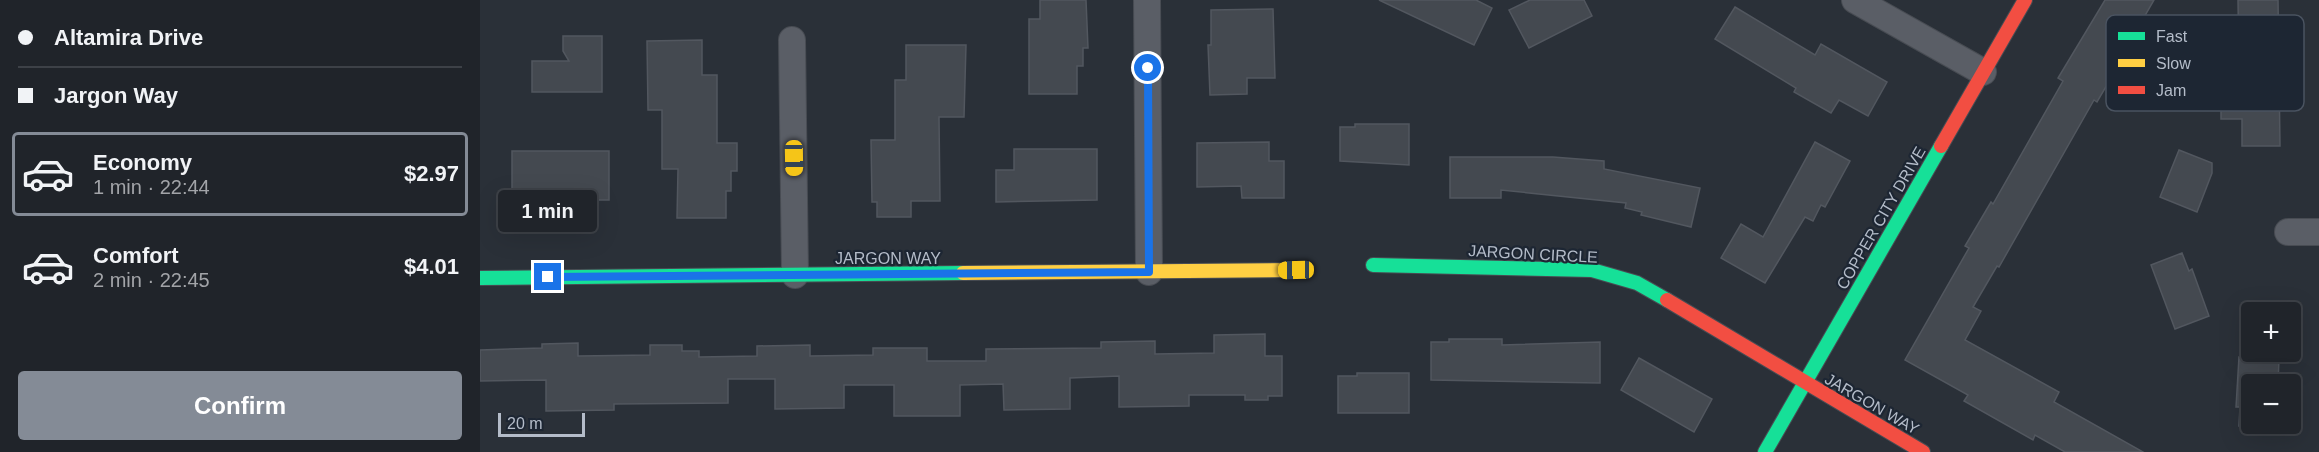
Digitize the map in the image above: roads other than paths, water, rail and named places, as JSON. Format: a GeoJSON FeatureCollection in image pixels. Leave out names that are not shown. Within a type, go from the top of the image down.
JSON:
{"type":"FeatureCollection","features":[{"type":"Feature","properties":{"kind":"street"},"geometry":{"type":"LineString","coordinates":[[1147,0],[1149,272]]}},
{"type":"Feature","properties":{"kind":"street"},"geometry":{"type":"LineString","coordinates":[[1855,0],[1983,72]]}},
{"type":"Feature","properties":{"kind":"street","name":"COPPER CITY DRIVE"},"geometry":{"type":"LineString","coordinates":[[1765,452],[2025,0]]}},
{"type":"Feature","properties":{"kind":"street"},"geometry":{"type":"LineString","coordinates":[[792,40],[795,275]]}},
{"type":"Feature","properties":{"kind":"street"},"geometry":{"type":"LineString","coordinates":[[2288,232],[2319,232]]}},
{"type":"Feature","properties":{"kind":"street","name":"JARGON CIRCLE"},"geometry":{"type":"LineString","coordinates":[[1373,265],[1592,270],[1637,283],[1805,385]]}},
{"type":"Feature","properties":{"kind":"street","name":"JARGON WAY"},"geometry":{"type":"LineString","coordinates":[[480,278],[1296,270]]}},
{"type":"Feature","properties":{"kind":"street","name":"JARGON WAY"},"geometry":{"type":"LineString","coordinates":[[1805,385],[1923,452]]}}]}
